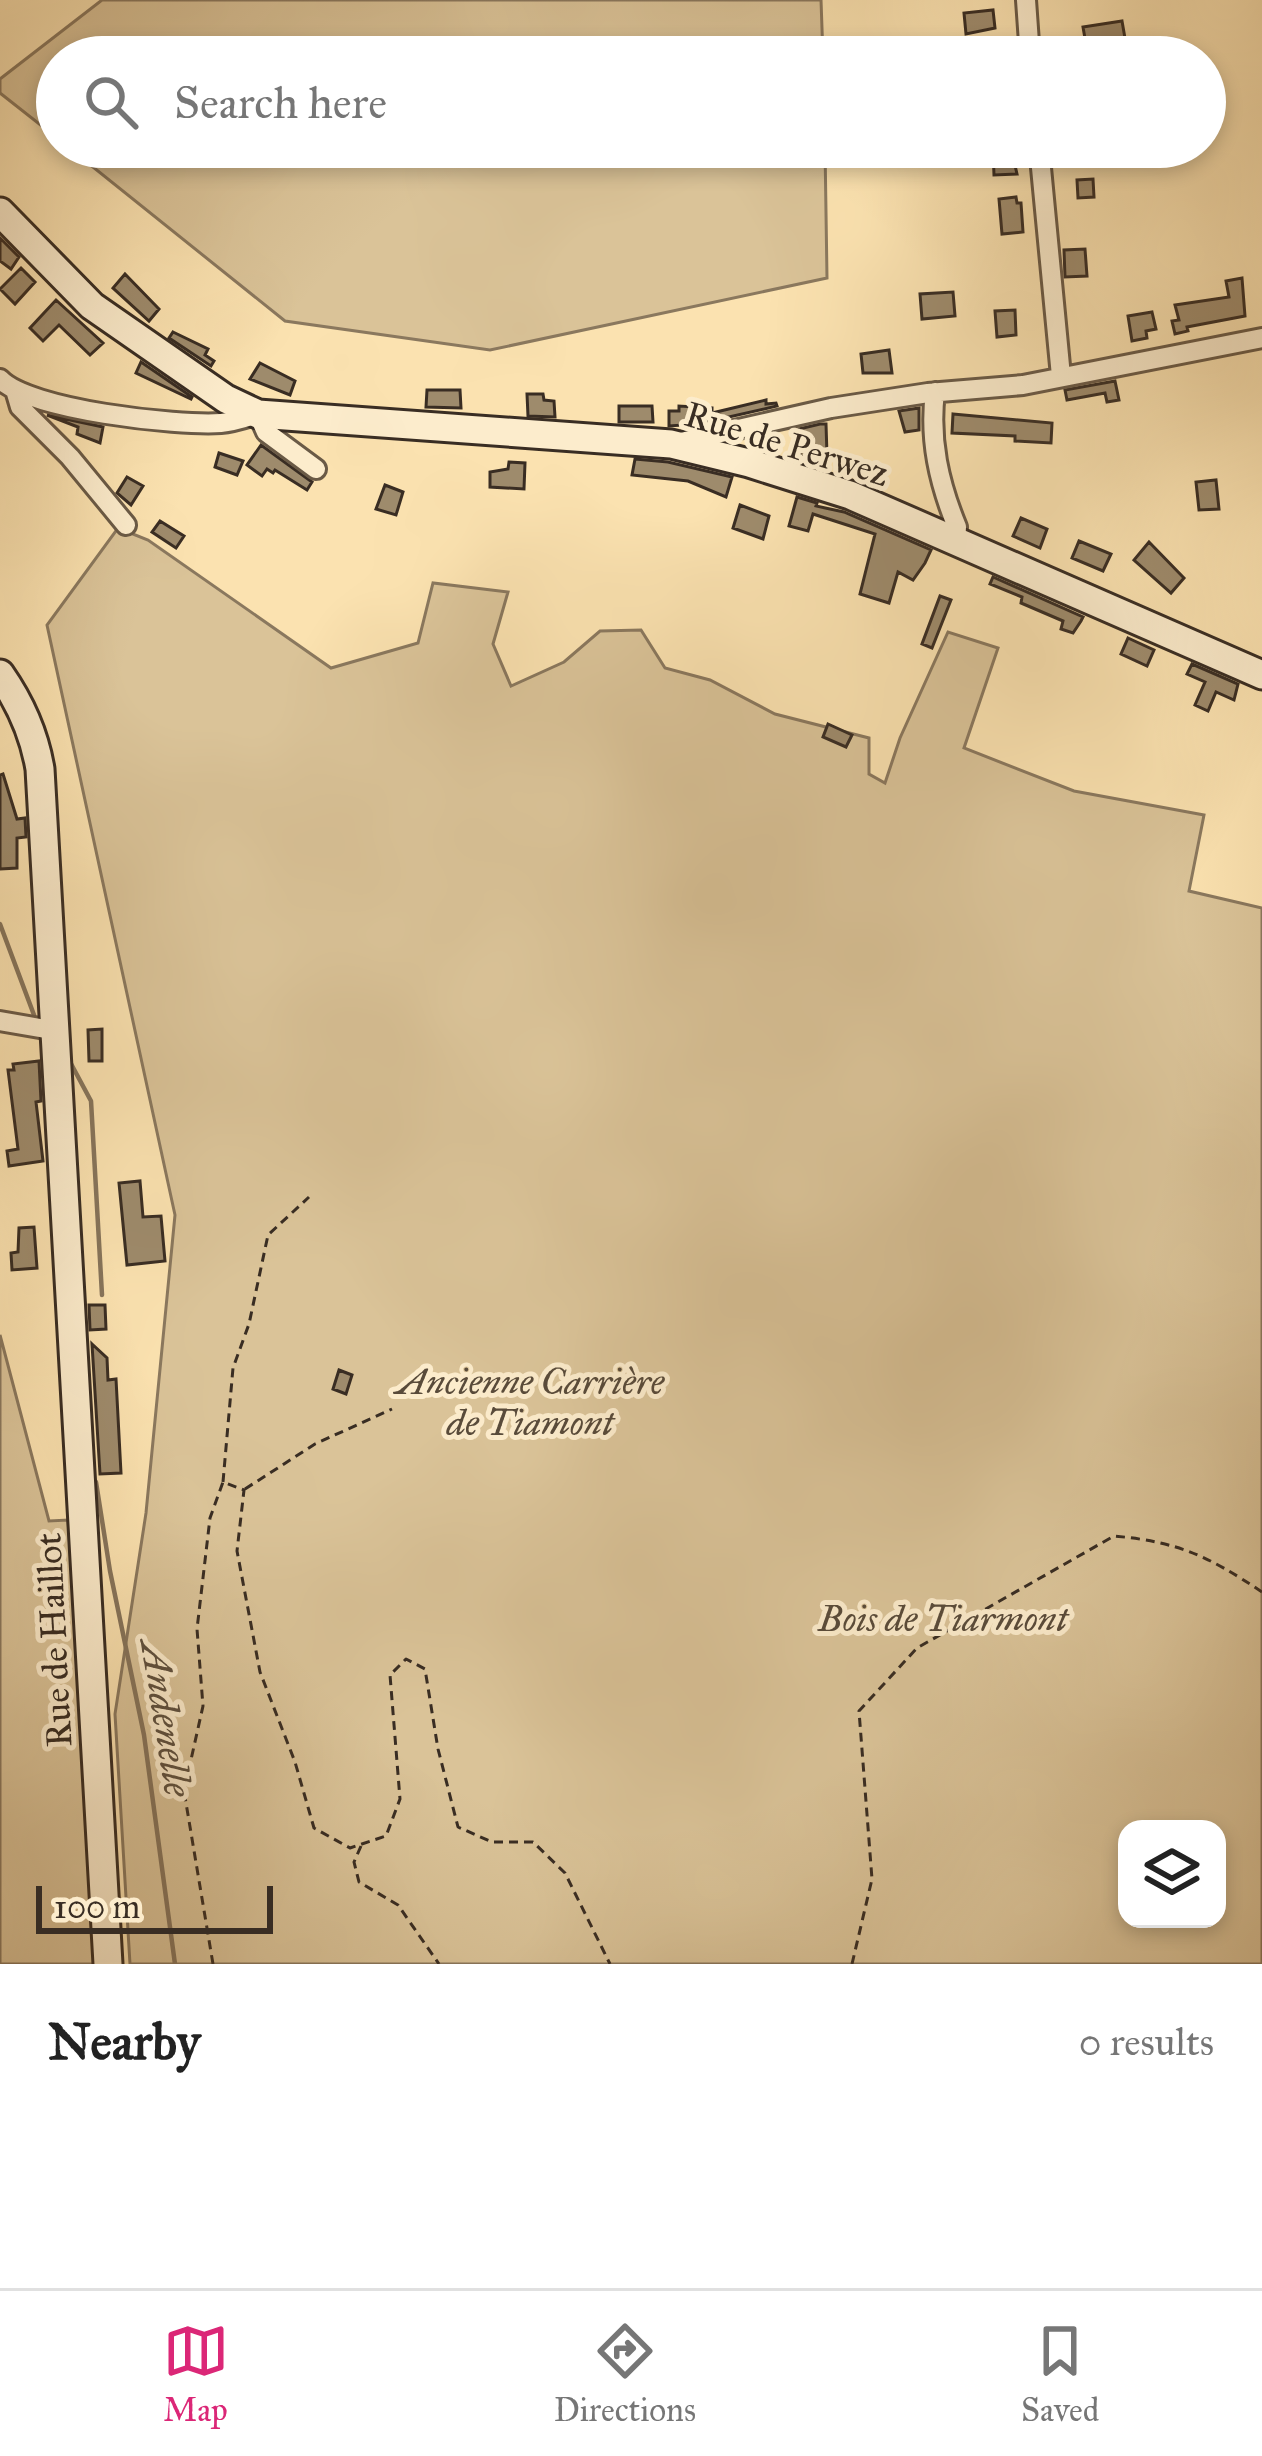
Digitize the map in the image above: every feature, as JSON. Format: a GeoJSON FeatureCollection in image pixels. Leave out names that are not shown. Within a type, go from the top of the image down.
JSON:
{"type":"FeatureCollection","features":[{"type":"Feature","properties":{"kind":"street"},"geometry":{"type":"LineString","coordinates":[[1026,0],[1029,36]]}},
{"type":"Feature","properties":{"kind":"street"},"geometry":{"type":"LineString","coordinates":[[1041,168],[1061,376]]}},
{"type":"Feature","properties":{"kind":"street","name":"Rue de Perwez"},"geometry":{"type":"LineString","coordinates":[[0,212],[92,306],[226,399],[258,414],[671,444],[749,463],[850,495],[1262,675]]}},
{"type":"Feature","properties":{"kind":"street"},"geometry":{"type":"LineString","coordinates":[[671,444],[831,408],[934,392],[1023,385],[1262,338]]}},
{"type":"Feature","properties":{"kind":"street"},"geometry":{"type":"LineString","coordinates":[[8,385],[45,403],[116,414],[215,424],[258,414]]}},
{"type":"Feature","properties":{"kind":"street"},"geometry":{"type":"LineString","coordinates":[[8,385],[20,407],[70,457],[126,525]]}},
{"type":"Feature","properties":{"kind":"street"},"geometry":{"type":"LineString","coordinates":[[934,392],[933,449],[957,527],[956,540]]}},
{"type":"Feature","properties":{"kind":"street","name":"Rue de Perwez"},"geometry":{"type":"LineString","coordinates":[[258,414],[266,432],[316,469]]}},
{"type":"Feature","properties":{"kind":"street","name":"Rue de Haillot"},"geometry":{"type":"LineString","coordinates":[[0,674],[35,738],[40,770],[108,1964]]}},
{"type":"Feature","properties":{"kind":"street"},"geometry":{"type":"LineString","coordinates":[[0,1021],[57,1031]]}},
{"type":"Feature","properties":{"kind":"path"},"geometry":{"type":"LineString","coordinates":[[213,1964],[184,1791],[202,1706],[196,1629],[210,1519],[223,1482],[233,1368],[250,1324],[268,1235],[309,1196]]}},
{"type":"Feature","properties":{"kind":"path"},"geometry":{"type":"LineString","coordinates":[[244,1490],[315,1444],[392,1409]]}},
{"type":"Feature","properties":{"kind":"path"},"geometry":{"type":"LineString","coordinates":[[223,1482],[244,1490]]}},
{"type":"Feature","properties":{"kind":"path"},"geometry":{"type":"LineString","coordinates":[[244,1490],[237,1551],[260,1672],[296,1762],[314,1828],[350,1848],[386,1836],[400,1798],[390,1675],[406,1659],[425,1669],[438,1749],[458,1827],[492,1842],[533,1841],[565,1873],[610,1964]]}},
{"type":"Feature","properties":{"kind":"path"},"geometry":{"type":"LineString","coordinates":[[852,1964],[872,1879],[859,1711],[917,1648],[1114,1536],[1151,1539],[1211,1558],[1262,1592]]}},
{"type":"Feature","properties":{"kind":"path"},"geometry":{"type":"LineString","coordinates":[[361,1844],[354,1862],[359,1882],[398,1905],[439,1964]]}},
{"type":"Feature","properties":{"kind":"green space"},"geometry":{"type":"Polygon","coordinates":[[[102,0],[821,0],[822,36],[56,36],[102,0]]]}},
{"type":"Feature","properties":{"kind":"green space"},"geometry":{"type":"Polygon","coordinates":[[[36,51],[36,121],[0,93],[0,79],[36,51]]]}},
{"type":"Feature","properties":{"kind":"green space"},"geometry":{"type":"Polygon","coordinates":[[[94,168],[825,168],[827,278],[490,350],[285,321],[94,168]]]}},
{"type":"Feature","properties":{"kind":"green space","name":"Bois de Tiarmont"},"geometry":{"type":"Polygon","coordinates":[[[118,528],[148,540],[331,668],[418,643],[433,583],[508,592],[493,644],[511,686],[564,662],[600,631],[641,630],[665,668],[710,680],[775,714],[869,738],[869,774],[885,783],[948,632],[998,648],[964,748],[1074,791],[1204,815],[1189,891],[1262,908],[1262,1964],[130,1964],[115,1714],[146,1513],[175,1215],[47,625],[118,528]]]}},
{"type":"Feature","properties":{"kind":"green space"},"geometry":{"type":"Polygon","coordinates":[[[0,1335],[49,1521],[68,1520],[98,1964],[0,1964],[0,1335]]]}},
{"type":"Feature","properties":{"kind":"building"},"geometry":{"type":"Polygon","coordinates":[[[993,10],[995,28],[966,34],[964,13],[993,10]]]}},
{"type":"Feature","properties":{"kind":"building"},"geometry":{"type":"Polygon","coordinates":[[[1122,21],[1125,36],[1085,36],[1083,27],[1122,21]]]}},
{"type":"Feature","properties":{"kind":"building"},"geometry":{"type":"Polygon","coordinates":[[[994,168],[1016,168],[1017,174],[994,175],[994,168]]]}},
{"type":"Feature","properties":{"kind":"building"},"geometry":{"type":"Polygon","coordinates":[[[1093,179],[1094,197],[1078,198],[1077,180],[1093,179]]]}},
{"type":"Feature","properties":{"kind":"building"},"geometry":{"type":"Polygon","coordinates":[[[1016,197],[1021,203],[1023,232],[1002,234],[999,199],[1016,197]]]}},
{"type":"Feature","properties":{"kind":"building"},"geometry":{"type":"Polygon","coordinates":[[[0,238],[19,257],[11,269],[0,261],[0,238]]]}},
{"type":"Feature","properties":{"kind":"building"},"geometry":{"type":"Polygon","coordinates":[[[1085,249],[1087,276],[1065,277],[1064,250],[1085,249]]]}},
{"type":"Feature","properties":{"kind":"building"},"geometry":{"type":"Polygon","coordinates":[[[21,268],[35,282],[15,304],[0,289],[21,268]]]}},
{"type":"Feature","properties":{"kind":"building"},"geometry":{"type":"Polygon","coordinates":[[[125,274],[159,309],[149,321],[113,288],[125,274]]]}},
{"type":"Feature","properties":{"kind":"building"},"geometry":{"type":"Polygon","coordinates":[[[1242,278],[1245,316],[1187,327],[1188,331],[1175,334],[1172,321],[1179,320],[1175,305],[1229,297],[1226,281],[1242,278]]]}},
{"type":"Feature","properties":{"kind":"building"},"geometry":{"type":"Polygon","coordinates":[[[953,292],[955,316],[922,319],[920,294],[953,292]]]}},
{"type":"Feature","properties":{"kind":"building"},"geometry":{"type":"Polygon","coordinates":[[[56,300],[103,343],[90,355],[59,325],[43,341],[30,328],[56,300]]]}},
{"type":"Feature","properties":{"kind":"building"},"geometry":{"type":"Polygon","coordinates":[[[1015,310],[1016,335],[997,337],[995,311],[1015,310]]]}},
{"type":"Feature","properties":{"kind":"building"},"geometry":{"type":"Polygon","coordinates":[[[1152,312],[1156,329],[1146,331],[1147,338],[1132,341],[1128,316],[1152,312]]]}},
{"type":"Feature","properties":{"kind":"building"},"geometry":{"type":"Polygon","coordinates":[[[173,332],[208,349],[205,355],[214,361],[211,366],[169,338],[173,332]]]}},
{"type":"Feature","properties":{"kind":"building"},"geometry":{"type":"Polygon","coordinates":[[[889,350],[892,373],[863,373],[861,354],[889,350]]]}},
{"type":"Feature","properties":{"kind":"building"},"geometry":{"type":"Polygon","coordinates":[[[141,362],[192,397],[191,399],[136,373],[141,362]]]}},
{"type":"Feature","properties":{"kind":"building"},"geometry":{"type":"Polygon","coordinates":[[[260,363],[295,381],[290,395],[250,379],[260,363]]]}},
{"type":"Feature","properties":{"kind":"building"},"geometry":{"type":"Polygon","coordinates":[[[1115,381],[1119,400],[1107,402],[1105,393],[1067,400],[1065,390],[1115,381]]]}},
{"type":"Feature","properties":{"kind":"building"},"geometry":{"type":"Polygon","coordinates":[[[427,390],[460,390],[461,408],[426,407],[427,390]]]}},
{"type":"Feature","properties":{"kind":"building"},"geometry":{"type":"Polygon","coordinates":[[[527,394],[543,394],[544,400],[554,401],[555,417],[528,416],[527,394]]]}},
{"type":"Feature","properties":{"kind":"building"},"geometry":{"type":"Polygon","coordinates":[[[766,400],[777,406],[669,426],[669,411],[679,411],[679,406],[712,408],[712,413],[766,400]]]}},
{"type":"Feature","properties":{"kind":"building"},"geometry":{"type":"Polygon","coordinates":[[[619,406],[652,406],[653,422],[619,422],[619,406]]]}},
{"type":"Feature","properties":{"kind":"building"},"geometry":{"type":"Polygon","coordinates":[[[919,408],[919,430],[905,432],[899,411],[919,408]]]}},
{"type":"Feature","properties":{"kind":"building"},"geometry":{"type":"Polygon","coordinates":[[[953,414],[1052,423],[1051,443],[952,433],[953,414]]]}},
{"type":"Feature","properties":{"kind":"building"},"geometry":{"type":"Polygon","coordinates":[[[47,415],[103,427],[100,443],[77,434],[78,427],[47,415]]]}},
{"type":"Feature","properties":{"kind":"building"},"geometry":{"type":"Polygon","coordinates":[[[826,424],[827,455],[800,457],[799,429],[826,424]]]}},
{"type":"Feature","properties":{"kind":"building"},"geometry":{"type":"Polygon","coordinates":[[[261,445],[312,482],[307,490],[275,470],[267,469],[262,476],[247,465],[261,445]]]}},
{"type":"Feature","properties":{"kind":"building"},"geometry":{"type":"Polygon","coordinates":[[[219,453],[243,461],[237,475],[215,467],[219,453]]]}},
{"type":"Feature","properties":{"kind":"building"},"geometry":{"type":"Polygon","coordinates":[[[635,459],[732,477],[726,497],[688,481],[632,475],[635,459]]]}},
{"type":"Feature","properties":{"kind":"building"},"geometry":{"type":"Polygon","coordinates":[[[509,462],[525,463],[524,489],[490,487],[490,472],[508,469],[509,462]]]}},
{"type":"Feature","properties":{"kind":"building"},"geometry":{"type":"Polygon","coordinates":[[[127,477],[143,486],[131,505],[117,493],[127,477]]]}},
{"type":"Feature","properties":{"kind":"building"},"geometry":{"type":"Polygon","coordinates":[[[1216,480],[1219,509],[1199,510],[1196,482],[1216,480]]]}},
{"type":"Feature","properties":{"kind":"building"},"geometry":{"type":"Polygon","coordinates":[[[385,485],[403,492],[396,515],[376,509],[385,485]]]}},
{"type":"Feature","properties":{"kind":"building"},"geometry":{"type":"Polygon","coordinates":[[[797,497],[931,550],[913,580],[898,572],[889,603],[860,594],[875,534],[813,514],[808,531],[789,526],[797,497]]]}},
{"type":"Feature","properties":{"kind":"building"},"geometry":{"type":"Polygon","coordinates":[[[740,505],[769,516],[763,539],[733,528],[740,505]]]}},
{"type":"Feature","properties":{"kind":"building"},"geometry":{"type":"Polygon","coordinates":[[[1021,518],[1047,529],[1040,548],[1013,536],[1021,518]]]}},
{"type":"Feature","properties":{"kind":"building"},"geometry":{"type":"Polygon","coordinates":[[[160,521],[184,536],[176,548],[152,532],[160,521]]]}},
{"type":"Feature","properties":{"kind":"building"},"geometry":{"type":"Polygon","coordinates":[[[1079,541],[1111,554],[1103,571],[1072,558],[1079,541]]]}},
{"type":"Feature","properties":{"kind":"building"},"geometry":{"type":"Polygon","coordinates":[[[1149,542],[1184,578],[1171,593],[1134,560],[1149,542]]]}},
{"type":"Feature","properties":{"kind":"building"},"geometry":{"type":"Polygon","coordinates":[[[993,577],[1083,617],[1073,633],[1061,629],[1063,621],[990,584],[993,577]]]}},
{"type":"Feature","properties":{"kind":"building"},"geometry":{"type":"Polygon","coordinates":[[[940,596],[951,600],[932,648],[922,644],[940,596]]]}},
{"type":"Feature","properties":{"kind":"building"},"geometry":{"type":"Polygon","coordinates":[[[1128,638],[1154,650],[1147,666],[1121,654],[1128,638]]]}},
{"type":"Feature","properties":{"kind":"building"},"geometry":{"type":"Polygon","coordinates":[[[1192,664],[1238,684],[1234,700],[1216,692],[1208,711],[1195,705],[1205,682],[1187,674],[1192,664]]]}},
{"type":"Feature","properties":{"kind":"building"},"geometry":{"type":"Polygon","coordinates":[[[828,724],[852,735],[846,747],[823,737],[828,724]]]}},
{"type":"Feature","properties":{"kind":"building"},"geometry":{"type":"Polygon","coordinates":[[[0,775],[17,819],[25,818],[26,837],[17,838],[17,868],[0,869],[0,775]]]}},
{"type":"Feature","properties":{"kind":"building"},"geometry":{"type":"Polygon","coordinates":[[[102,1029],[102,1061],[89,1061],[88,1030],[102,1029]]]}},
{"type":"Feature","properties":{"kind":"building"},"geometry":{"type":"Polygon","coordinates":[[[39,1061],[41,1101],[36,1102],[43,1161],[9,1166],[7,1151],[18,1149],[8,1070],[14,1070],[13,1064],[39,1061]]]}},
{"type":"Feature","properties":{"kind":"building"},"geometry":{"type":"Polygon","coordinates":[[[140,1181],[143,1217],[161,1216],[165,1261],[127,1265],[119,1183],[140,1181]]]}},
{"type":"Feature","properties":{"kind":"building"},"geometry":{"type":"Polygon","coordinates":[[[34,1227],[37,1268],[12,1270],[11,1253],[18,1252],[19,1228],[34,1227]]]}},
{"type":"Feature","properties":{"kind":"building"},"geometry":{"type":"Polygon","coordinates":[[[89,1305],[105,1305],[106,1329],[90,1330],[89,1305]]]}},
{"type":"Feature","properties":{"kind":"building"},"geometry":{"type":"Polygon","coordinates":[[[92,1344],[107,1358],[108,1380],[116,1379],[121,1473],[100,1474],[92,1344]]]}},
{"type":"Feature","properties":{"kind":"building"},"geometry":{"type":"Polygon","coordinates":[[[339,1370],[352,1375],[346,1394],[333,1389],[339,1370]]]}},
{"type":"Feature","properties":{"kind":"waterway","name":"Andenelle"},"geometry":{"type":"LineString","coordinates":[[0,924],[34,1015]]}},
{"type":"Feature","properties":{"kind":"waterway","name":"Andenelle"},"geometry":{"type":"LineString","coordinates":[[69,1060],[91,1101],[102,1295]]}},
{"type":"Feature","properties":{"kind":"waterway","name":"Andenelle"},"geometry":{"type":"LineString","coordinates":[[96,1482],[144,1735],[175,1964]]}},
{"type":"Feature","properties":{"kind":"park label","name":"Ancienne Carrière de Tiamont"},"geometry":{"type":"Point","coordinates":[530,1402]}}]}
